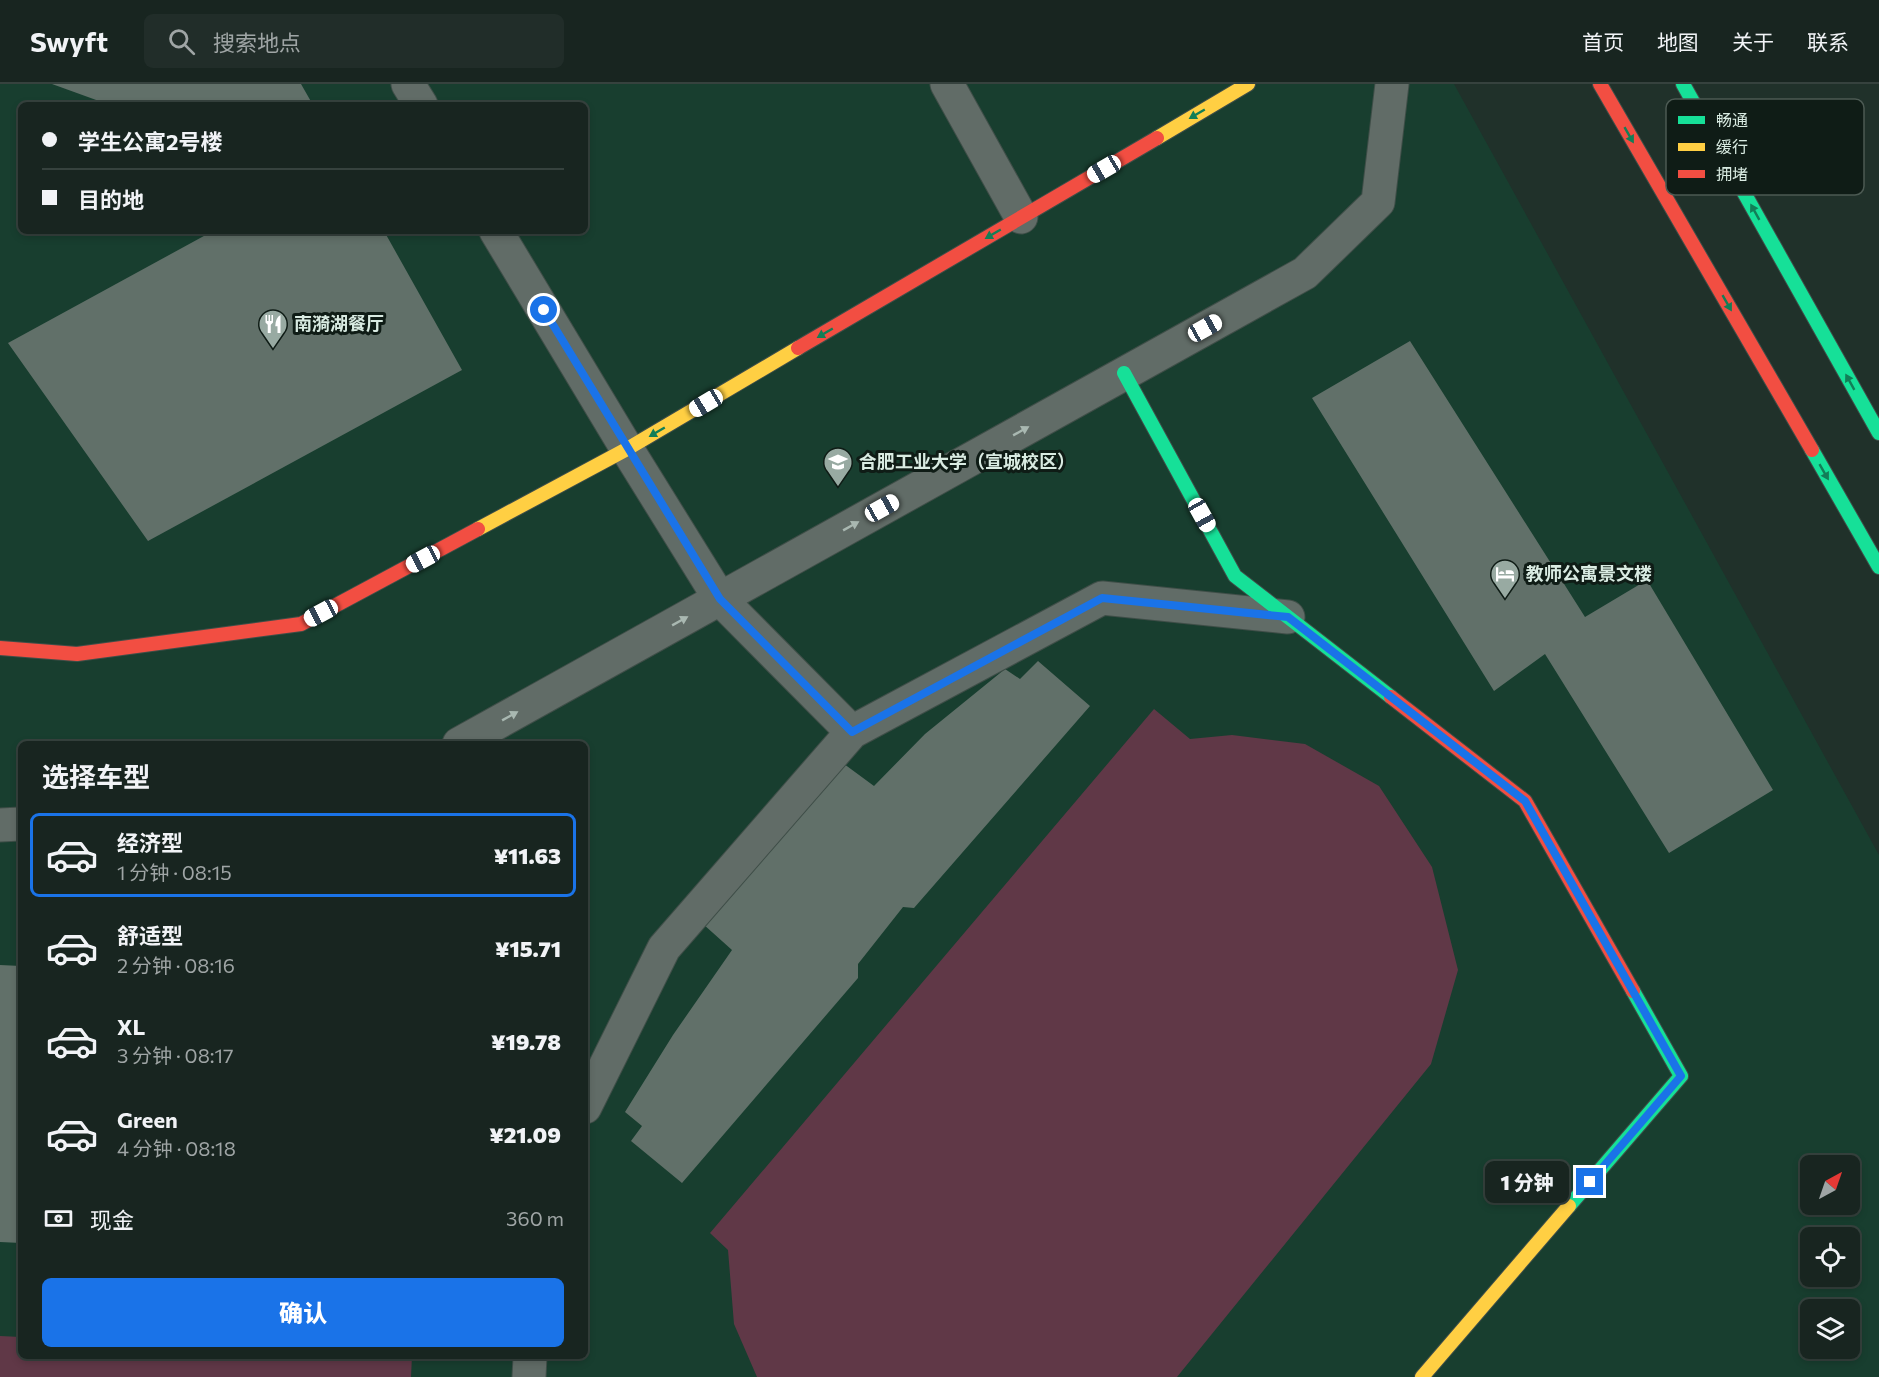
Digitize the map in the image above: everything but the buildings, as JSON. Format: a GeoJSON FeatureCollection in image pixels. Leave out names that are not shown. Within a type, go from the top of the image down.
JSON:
{"type":"FeatureCollection","features":[{"type":"Feature","properties":{"kind":"street"},"geometry":{"type":"LineString","coordinates":[[408,84],[419,102]]}},
{"type":"Feature","properties":{"kind":"street"},"geometry":{"type":"LineString","coordinates":[[947,84],[1021,217]]}},
{"type":"Feature","properties":{"kind":"street"},"geometry":{"type":"LineString","coordinates":[[0,648],[77,654],[301,624],[627,449],[1248,84]]}},
{"type":"Feature","properties":{"kind":"street"},"geometry":{"type":"LineString","coordinates":[[464,741],[1305,273],[1378,202],[1392,84]]}},
{"type":"Feature","properties":{"kind":"street"},"geometry":{"type":"LineString","coordinates":[[1600,84],[1879,567]]}},
{"type":"Feature","properties":{"kind":"street"},"geometry":{"type":"LineString","coordinates":[[1683,84],[1691,99]]}},
{"type":"Feature","properties":{"kind":"street"},"geometry":{"type":"LineString","coordinates":[[1745,195],[1879,433]]}},
{"type":"Feature","properties":{"kind":"street"},"geometry":{"type":"LineString","coordinates":[[498,234],[720,599],[852,732]]}},
{"type":"Feature","properties":{"kind":"street"},"geometry":{"type":"LineString","coordinates":[[1125,373],[1235,576],[1525,801],[1681,1076],[1422,1377]]}},
{"type":"Feature","properties":{"kind":"street"},"geometry":{"type":"LineString","coordinates":[[588,1101],[664,948],[852,732],[1102,598],[1288,617]]}},
{"type":"Feature","properties":{"kind":"street"},"geometry":{"type":"LineString","coordinates":[[0,825],[18,824]]}},
{"type":"Feature","properties":{"kind":"street"},"geometry":{"type":"LineString","coordinates":[[529,1377],[530,1359]]}},
{"type":"Feature","properties":{"kind":"shaded area","name":"合肥工业大学（宣城校区）"},"geometry":{"type":"Polygon","coordinates":[[[0,84],[1454,84],[1879,855],[1879,1377],[0,1377],[0,84]]]}},
{"type":"Feature","properties":{"kind":"shaded area"},"geometry":{"type":"Polygon","coordinates":[[[1154,709],[1190,739],[1232,735],[1305,744],[1379,786],[1432,867],[1458,970],[1431,1064],[1177,1377],[757,1377],[734,1324],[728,1250],[710,1233],[1154,709]]]}},
{"type":"Feature","properties":{"kind":"shaded area"},"geometry":{"type":"Polygon","coordinates":[[[0,1336],[18,1337],[18,1359],[412,1359],[411,1377],[0,1377],[0,1336]]]}},
{"type":"Feature","properties":{"kind":"traffic: fast"},"geometry":{"type":"LineString","coordinates":[[1683,84],[1691,99]]}},
{"type":"Feature","properties":{"kind":"traffic: fast"},"geometry":{"type":"LineString","coordinates":[[1745,195],[1879,433]]}},
{"type":"Feature","properties":{"kind":"traffic: fast"},"geometry":{"type":"LineString","coordinates":[[1124,373],[1235,576],[1391,697]]}},
{"type":"Feature","properties":{"kind":"traffic: fast"},"geometry":{"type":"LineString","coordinates":[[1812,450],[1879,567]]}},
{"type":"Feature","properties":{"kind":"traffic: fast"},"geometry":{"type":"LineString","coordinates":[[1569,1206],[1681,1076],[1633,991]]}},
{"type":"Feature","properties":{"kind":"traffic: slow"},"geometry":{"type":"LineString","coordinates":[[1157,138],[1248,84]]}},
{"type":"Feature","properties":{"kind":"traffic: slow"},"geometry":{"type":"LineString","coordinates":[[478,529],[627,449],[798,348]]}},
{"type":"Feature","properties":{"kind":"traffic: slow"},"geometry":{"type":"LineString","coordinates":[[1422,1377],[1569,1206]]}},
{"type":"Feature","properties":{"kind":"traffic: jam"},"geometry":{"type":"LineString","coordinates":[[1600,84],[1812,450]]}},
{"type":"Feature","properties":{"kind":"traffic: jam"},"geometry":{"type":"LineString","coordinates":[[798,348],[1157,138]]}},
{"type":"Feature","properties":{"kind":"traffic: jam"},"geometry":{"type":"LineString","coordinates":[[0,648],[77,654],[301,624],[478,529]]}},
{"type":"Feature","properties":{"kind":"traffic: jam"},"geometry":{"type":"LineString","coordinates":[[1391,697],[1525,801],[1633,991]]}},
{"type":"Feature","properties":{"kind":"place","name":"南漪湖餐厅"},"geometry":{"type":"Point","coordinates":[273,350]}},
{"type":"Feature","properties":{"kind":"place","name":"合肥工业大学（宣城校区）"},"geometry":{"type":"Point","coordinates":[838,488]}},
{"type":"Feature","properties":{"kind":"place","name":"教师公寓景文楼"},"geometry":{"type":"Point","coordinates":[1505,600]}},
{"type":"Feature","properties":{"kind":"route"},"geometry":{"type":"LineString","coordinates":[[544,310],[720,599],[852,732],[1102,598],[1288,617],[1525,801],[1681,1076],[1590,1182]]}}]}
